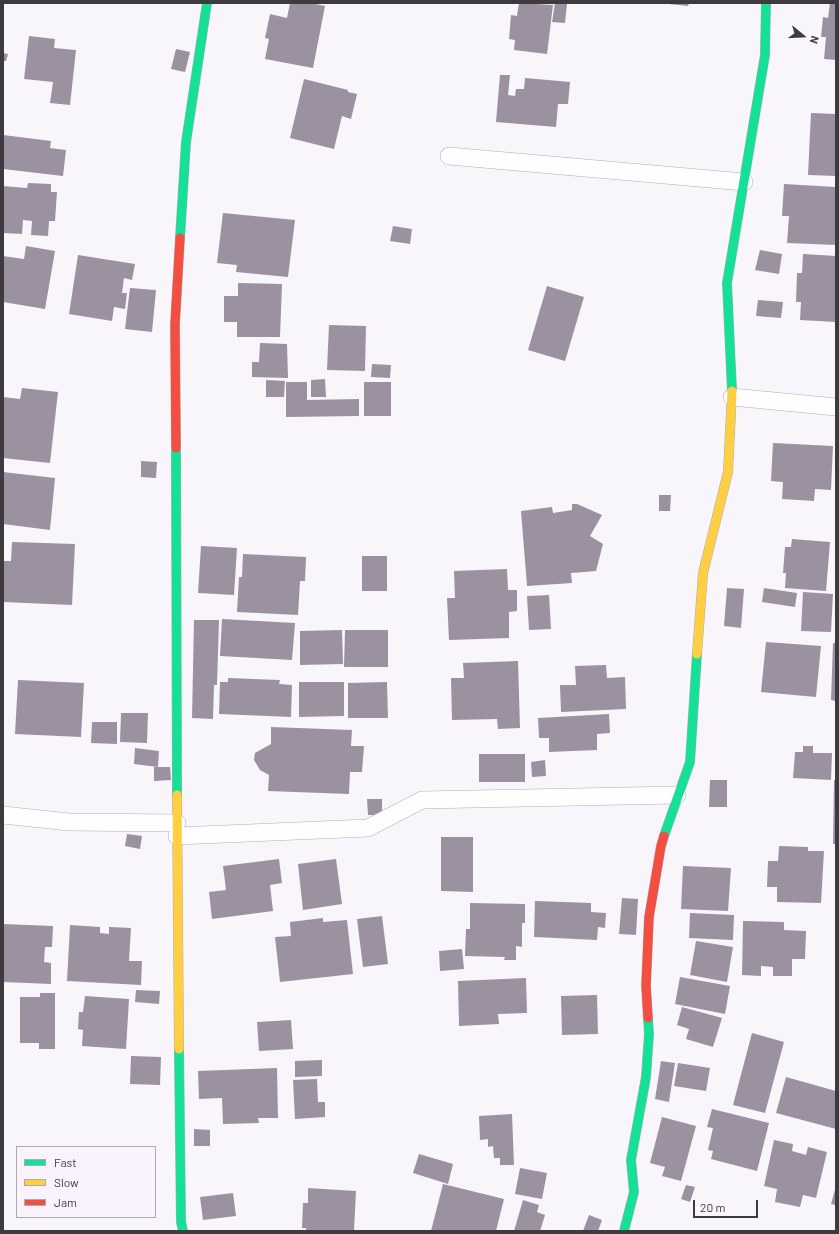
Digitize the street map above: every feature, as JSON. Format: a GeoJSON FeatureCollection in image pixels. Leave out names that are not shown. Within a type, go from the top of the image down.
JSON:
{"type":"FeatureCollection","features":[{"type":"Feature","properties":{"kind":"street"},"geometry":{"type":"LineString","coordinates":[[183,1231],[181,1222],[181,1118],[178,984],[175,324],[186,142],[207,3]]}},
{"type":"Feature","properties":{"kind":"street"},"geometry":{"type":"LineString","coordinates":[[628,1231],[624,1231],[634,1192],[631,1160],[646,1077],[649,1034],[646,986],[649,917],[661,846],[677,795],[690,762],[702,573],[728,472],[732,397],[727,283],[765,55],[766,3]]}},
{"type":"Feature","properties":{"kind":"street"},"geometry":{"type":"LineString","coordinates":[[449,156],[744,182]]}},
{"type":"Feature","properties":{"kind":"street"},"geometry":{"type":"LineString","coordinates":[[732,397],[836,407]]}},
{"type":"Feature","properties":{"kind":"street"},"geometry":{"type":"LineString","coordinates":[[3,815],[69,822],[177,830],[368,828],[422,800],[677,795]]}},
{"type":"Feature","properties":{"kind":"building"},"geometry":{"type":"Polygon","coordinates":[[[290,3],[311,3],[325,6],[313,68],[265,59],[269,39],[265,38],[270,14],[287,18],[290,3]]]}},
{"type":"Feature","properties":{"kind":"building"},"geometry":{"type":"Polygon","coordinates":[[[519,3],[553,5],[547,54],[514,50],[515,40],[509,39],[511,15],[517,16],[519,3]]]}},
{"type":"Feature","properties":{"kind":"building"},"geometry":{"type":"Polygon","coordinates":[[[555,3],[567,4],[565,23],[552,22],[555,3]]]}},
{"type":"Feature","properties":{"kind":"building"},"geometry":{"type":"Polygon","coordinates":[[[659,3],[689,3],[688,6],[659,3]]]}},
{"type":"Feature","properties":{"kind":"building"},"geometry":{"type":"Polygon","coordinates":[[[830,3],[836,3],[836,60],[824,59],[826,37],[821,37],[823,17],[828,18],[830,3]]]}},
{"type":"Feature","properties":{"kind":"building"},"geometry":{"type":"Polygon","coordinates":[[[29,36],[55,39],[54,48],[76,50],[70,105],[50,103],[53,82],[24,79],[29,36]]]}},
{"type":"Feature","properties":{"kind":"building"},"geometry":{"type":"Polygon","coordinates":[[[176,49],[190,52],[185,72],[171,69],[176,49]]]}},
{"type":"Feature","properties":{"kind":"building"},"geometry":{"type":"Polygon","coordinates":[[[3,53],[8,54],[6,61],[3,61],[3,53]]]}},
{"type":"Feature","properties":{"kind":"building"},"geometry":{"type":"Polygon","coordinates":[[[500,75],[510,75],[508,95],[515,96],[516,89],[524,89],[525,78],[570,82],[568,104],[558,104],[556,127],[496,122],[500,75]]]}},
{"type":"Feature","properties":{"kind":"building"},"geometry":{"type":"Polygon","coordinates":[[[304,79],[348,90],[348,92],[357,94],[351,119],[342,116],[334,149],[290,138],[304,79]]]}},
{"type":"Feature","properties":{"kind":"building"},"geometry":{"type":"Polygon","coordinates":[[[811,113],[836,114],[836,176],[808,175],[811,113]]]}},
{"type":"Feature","properties":{"kind":"building"},"geometry":{"type":"Polygon","coordinates":[[[3,135],[51,141],[50,148],[66,150],[63,176],[3,169],[3,135]]]}},
{"type":"Feature","properties":{"kind":"building"},"geometry":{"type":"Polygon","coordinates":[[[28,183],[51,184],[51,192],[57,192],[55,221],[49,221],[48,236],[31,235],[32,221],[23,220],[22,234],[3,233],[3,186],[27,188],[28,183]]]}},
{"type":"Feature","properties":{"kind":"building"},"geometry":{"type":"Polygon","coordinates":[[[784,184],[836,187],[836,245],[787,243],[789,216],[782,216],[784,184]]]}},
{"type":"Feature","properties":{"kind":"building"},"geometry":{"type":"Polygon","coordinates":[[[223,213],[295,220],[288,277],[236,272],[237,265],[217,263],[223,213]]]}},
{"type":"Feature","properties":{"kind":"building"},"geometry":{"type":"Polygon","coordinates":[[[393,226],[412,229],[410,244],[390,241],[393,226]]]}},
{"type":"Feature","properties":{"kind":"building"},"geometry":{"type":"Polygon","coordinates":[[[26,246],[55,251],[45,309],[3,302],[3,256],[24,259],[26,246]]]}},
{"type":"Feature","properties":{"kind":"building"},"geometry":{"type":"Polygon","coordinates":[[[760,250],[782,254],[779,274],[755,270],[760,250]]]}},
{"type":"Feature","properties":{"kind":"building"},"geometry":{"type":"Polygon","coordinates":[[[803,254],[836,256],[836,322],[800,320],[801,302],[796,302],[797,273],[802,273],[803,254]]]}},
{"type":"Feature","properties":{"kind":"building"},"geometry":{"type":"Polygon","coordinates":[[[78,255],[135,264],[132,280],[124,278],[122,293],[127,293],[125,309],[114,307],[112,321],[69,314],[78,255]]]}},
{"type":"Feature","properties":{"kind":"building"},"geometry":{"type":"Polygon","coordinates":[[[238,283],[282,284],[280,337],[237,337],[237,322],[224,322],[224,296],[238,296],[238,283]]]}},
{"type":"Feature","properties":{"kind":"building"},"geometry":{"type":"Polygon","coordinates":[[[547,286],[584,297],[565,361],[528,350],[547,286]]]}},
{"type":"Feature","properties":{"kind":"building"},"geometry":{"type":"Polygon","coordinates":[[[130,288],[156,290],[152,332],[125,329],[130,288]]]}},
{"type":"Feature","properties":{"kind":"building"},"geometry":{"type":"Polygon","coordinates":[[[758,300],[783,302],[781,318],[756,316],[758,300]]]}},
{"type":"Feature","properties":{"kind":"building"},"geometry":{"type":"Polygon","coordinates":[[[329,325],[366,326],[365,371],[327,370],[329,325]]]}},
{"type":"Feature","properties":{"kind":"building"},"geometry":{"type":"Polygon","coordinates":[[[260,343],[287,344],[288,378],[252,377],[252,362],[259,362],[260,343]]]}},
{"type":"Feature","properties":{"kind":"building"},"geometry":{"type":"Polygon","coordinates":[[[372,364],[391,365],[390,378],[371,377],[372,364]]]}},
{"type":"Feature","properties":{"kind":"building"},"geometry":{"type":"Polygon","coordinates":[[[325,379],[326,397],[311,397],[311,380],[325,379]]]}},
{"type":"Feature","properties":{"kind":"building"},"geometry":{"type":"Polygon","coordinates":[[[266,380],[285,381],[284,397],[266,397],[266,380]]]}},
{"type":"Feature","properties":{"kind":"building"},"geometry":{"type":"Polygon","coordinates":[[[286,382],[307,382],[307,400],[359,399],[359,416],[286,417],[286,382]]]}},
{"type":"Feature","properties":{"kind":"building"},"geometry":{"type":"Polygon","coordinates":[[[364,382],[391,382],[391,416],[364,416],[364,382]]]}},
{"type":"Feature","properties":{"kind":"building"},"geometry":{"type":"Polygon","coordinates":[[[22,388],[58,392],[50,463],[3,458],[3,397],[20,399],[22,388]]]}},
{"type":"Feature","properties":{"kind":"building"},"geometry":{"type":"Polygon","coordinates":[[[773,443],[833,446],[831,490],[815,489],[814,501],[782,499],[783,482],[771,481],[773,443]]]}},
{"type":"Feature","properties":{"kind":"building"},"geometry":{"type":"Polygon","coordinates":[[[141,461],[157,462],[156,478],[141,477],[141,461]]]}},
{"type":"Feature","properties":{"kind":"building"},"geometry":{"type":"Polygon","coordinates":[[[3,472],[55,478],[50,530],[3,524],[3,472]]]}},
{"type":"Feature","properties":{"kind":"building"},"geometry":{"type":"Polygon","coordinates":[[[659,495],[671,495],[670,511],[659,511],[659,495]]]}},
{"type":"Feature","properties":{"kind":"building"},"geometry":{"type":"Polygon","coordinates":[[[572,504],[577,504],[602,515],[590,536],[603,544],[596,571],[571,573],[572,583],[527,586],[521,511],[552,507],[553,513],[572,510],[572,504]]]}},
{"type":"Feature","properties":{"kind":"building"},"geometry":{"type":"Polygon","coordinates":[[[792,539],[830,542],[826,591],[785,588],[786,573],[783,573],[785,547],[791,547],[792,539]]]}},
{"type":"Feature","properties":{"kind":"building"},"geometry":{"type":"Polygon","coordinates":[[[12,542],[75,544],[72,605],[3,602],[3,561],[11,561],[12,542]]]}},
{"type":"Feature","properties":{"kind":"building"},"geometry":{"type":"Polygon","coordinates":[[[201,546],[237,548],[234,595],[198,593],[201,546]]]}},
{"type":"Feature","properties":{"kind":"building"},"geometry":{"type":"Polygon","coordinates":[[[243,554],[306,557],[305,581],[300,581],[298,615],[237,612],[239,577],[242,577],[243,554]]]}},
{"type":"Feature","properties":{"kind":"building"},"geometry":{"type":"Polygon","coordinates":[[[362,556],[387,556],[387,591],[362,591],[362,556]]]}},
{"type":"Feature","properties":{"kind":"building"},"geometry":{"type":"Polygon","coordinates":[[[507,569],[508,590],[517,590],[517,611],[509,612],[509,638],[449,640],[447,598],[455,598],[454,571],[507,569]]]}},
{"type":"Feature","properties":{"kind":"building"},"geometry":{"type":"Polygon","coordinates":[[[727,588],[744,589],[741,628],[724,626],[727,588]]]}},
{"type":"Feature","properties":{"kind":"building"},"geometry":{"type":"Polygon","coordinates":[[[764,588],[797,593],[795,607],[762,602],[764,588]]]}},
{"type":"Feature","properties":{"kind":"building"},"geometry":{"type":"Polygon","coordinates":[[[803,592],[833,594],[831,632],[801,631],[803,592]]]}},
{"type":"Feature","properties":{"kind":"building"},"geometry":{"type":"Polygon","coordinates":[[[549,595],[551,629],[529,630],[527,596],[549,595]]]}},
{"type":"Feature","properties":{"kind":"building"},"geometry":{"type":"Polygon","coordinates":[[[222,619],[295,623],[292,660],[220,656],[222,619]]]}},
{"type":"Feature","properties":{"kind":"building"},"geometry":{"type":"Polygon","coordinates":[[[194,620],[219,620],[217,685],[214,685],[213,719],[192,718],[194,620]]]}},
{"type":"Feature","properties":{"kind":"building"},"geometry":{"type":"Polygon","coordinates":[[[342,630],[343,664],[300,665],[300,631],[342,630]]]}},
{"type":"Feature","properties":{"kind":"building"},"geometry":{"type":"Polygon","coordinates":[[[345,630],[388,630],[388,667],[344,667],[345,630]]]}},
{"type":"Feature","properties":{"kind":"building"},"geometry":{"type":"Polygon","coordinates":[[[766,642],[821,646],[816,697],[761,692],[766,642]]]}},
{"type":"Feature","properties":{"kind":"building"},"geometry":{"type":"Polygon","coordinates":[[[833,643],[836,643],[836,701],[831,700],[833,643]]]}},
{"type":"Feature","properties":{"kind":"building"},"geometry":{"type":"Polygon","coordinates":[[[518,661],[520,728],[498,729],[497,719],[452,720],[451,678],[464,678],[463,663],[518,661]]]}},
{"type":"Feature","properties":{"kind":"building"},"geometry":{"type":"Polygon","coordinates":[[[606,665],[607,678],[625,677],[626,709],[561,712],[560,685],[576,685],[575,666],[606,665]]]}},
{"type":"Feature","properties":{"kind":"building"},"geometry":{"type":"Polygon","coordinates":[[[228,678],[280,680],[279,684],[292,685],[291,717],[219,714],[220,682],[228,682],[228,678]]]}},
{"type":"Feature","properties":{"kind":"building"},"geometry":{"type":"Polygon","coordinates":[[[18,680],[84,683],[81,737],[15,734],[18,680]]]}},
{"type":"Feature","properties":{"kind":"building"},"geometry":{"type":"Polygon","coordinates":[[[299,682],[344,682],[344,716],[299,717],[299,682]]]}},
{"type":"Feature","properties":{"kind":"building"},"geometry":{"type":"Polygon","coordinates":[[[387,682],[388,718],[348,718],[348,683],[387,682]]]}},
{"type":"Feature","properties":{"kind":"building"},"geometry":{"type":"Polygon","coordinates":[[[121,713],[148,713],[147,743],[120,742],[121,713]]]}},
{"type":"Feature","properties":{"kind":"building"},"geometry":{"type":"Polygon","coordinates":[[[609,714],[610,733],[597,734],[597,750],[549,752],[549,738],[539,738],[538,718],[609,714]]]}},
{"type":"Feature","properties":{"kind":"building"},"geometry":{"type":"Polygon","coordinates":[[[92,722],[117,722],[117,744],[91,743],[92,722]]]}},
{"type":"Feature","properties":{"kind":"building"},"geometry":{"type":"Polygon","coordinates":[[[271,727],[352,730],[351,746],[364,746],[362,772],[350,772],[349,794],[268,791],[269,775],[260,770],[254,760],[255,753],[271,744],[271,727]]]}},
{"type":"Feature","properties":{"kind":"building"},"geometry":{"type":"Polygon","coordinates":[[[803,746],[813,746],[813,753],[832,753],[831,780],[793,778],[795,752],[803,752],[803,746]]]}},
{"type":"Feature","properties":{"kind":"building"},"geometry":{"type":"Polygon","coordinates":[[[135,748],[159,751],[158,767],[134,764],[135,748]]]}},
{"type":"Feature","properties":{"kind":"building"},"geometry":{"type":"Polygon","coordinates":[[[479,754],[525,754],[525,782],[479,782],[479,754]]]}},
{"type":"Feature","properties":{"kind":"building"},"geometry":{"type":"Polygon","coordinates":[[[545,760],[546,776],[532,777],[531,762],[545,760]]]}},
{"type":"Feature","properties":{"kind":"building"},"geometry":{"type":"Polygon","coordinates":[[[154,767],[170,767],[171,780],[154,781],[154,767]]]}},
{"type":"Feature","properties":{"kind":"building"},"geometry":{"type":"Polygon","coordinates":[[[710,780],[727,780],[727,807],[709,807],[710,780]]]}},
{"type":"Feature","properties":{"kind":"building"},"geometry":{"type":"Polygon","coordinates":[[[834,780],[836,780],[836,844],[833,844],[834,780]]]}},
{"type":"Feature","properties":{"kind":"building"},"geometry":{"type":"Polygon","coordinates":[[[367,799],[382,799],[382,815],[368,815],[367,799]]]}},
{"type":"Feature","properties":{"kind":"building"},"geometry":{"type":"Polygon","coordinates":[[[127,834],[142,836],[140,849],[125,846],[127,834]]]}},
{"type":"Feature","properties":{"kind":"building"},"geometry":{"type":"Polygon","coordinates":[[[441,837],[473,837],[473,892],[441,891],[441,837]]]}},
{"type":"Feature","properties":{"kind":"building"},"geometry":{"type":"Polygon","coordinates":[[[779,846],[808,847],[808,851],[824,851],[821,903],[777,902],[777,887],[767,887],[768,861],[778,861],[779,846]]]}},
{"type":"Feature","properties":{"kind":"building"},"geometry":{"type":"Polygon","coordinates":[[[279,859],[282,883],[270,885],[273,911],[212,919],[209,892],[226,890],[223,866],[279,859]]]}},
{"type":"Feature","properties":{"kind":"building"},"geometry":{"type":"Polygon","coordinates":[[[336,859],[342,904],[303,910],[298,864],[336,859]]]}},
{"type":"Feature","properties":{"kind":"building"},"geometry":{"type":"Polygon","coordinates":[[[683,866],[731,868],[728,911],[681,909],[683,866]]]}},
{"type":"Feature","properties":{"kind":"building"},"geometry":{"type":"Polygon","coordinates":[[[622,898],[638,899],[636,935],[619,934],[622,898]]]}},
{"type":"Feature","properties":{"kind":"building"},"geometry":{"type":"Polygon","coordinates":[[[535,901],[591,903],[591,912],[606,913],[605,928],[598,927],[597,940],[534,937],[535,901]]]}},
{"type":"Feature","properties":{"kind":"building"},"geometry":{"type":"Polygon","coordinates":[[[470,903],[525,904],[525,923],[522,923],[522,947],[516,946],[516,960],[504,960],[505,957],[465,956],[466,929],[470,929],[470,903]]]}},
{"type":"Feature","properties":{"kind":"building"},"geometry":{"type":"Polygon","coordinates":[[[690,913],[734,915],[733,940],[689,938],[690,913]]]}},
{"type":"Feature","properties":{"kind":"building"},"geometry":{"type":"Polygon","coordinates":[[[382,916],[388,964],[363,967],[357,919],[382,916]]]}},
{"type":"Feature","properties":{"kind":"building"},"geometry":{"type":"Polygon","coordinates":[[[323,918],[323,922],[347,920],[353,974],[280,982],[275,937],[291,936],[290,922],[323,918]]]}},
{"type":"Feature","properties":{"kind":"building"},"geometry":{"type":"Polygon","coordinates":[[[743,921],[784,922],[784,930],[806,931],[805,959],[792,959],[792,976],[773,976],[773,967],[761,966],[761,976],[742,975],[743,921]]]}},
{"type":"Feature","properties":{"kind":"building"},"geometry":{"type":"Polygon","coordinates":[[[3,924],[53,926],[52,947],[45,947],[44,962],[51,963],[51,984],[3,982],[3,924]]]}},
{"type":"Feature","properties":{"kind":"building"},"geometry":{"type":"Polygon","coordinates":[[[70,925],[100,927],[100,933],[109,934],[109,927],[131,928],[129,961],[142,961],[141,985],[67,981],[70,925]]]}},
{"type":"Feature","properties":{"kind":"building"},"geometry":{"type":"Polygon","coordinates":[[[696,941],[733,947],[727,982],[690,975],[696,941]]]}},
{"type":"Feature","properties":{"kind":"building"},"geometry":{"type":"Polygon","coordinates":[[[462,949],[464,969],[440,971],[439,951],[462,949]]]}},
{"type":"Feature","properties":{"kind":"building"},"geometry":{"type":"Polygon","coordinates":[[[680,977],[730,986],[725,1014],[675,1004],[680,977]]]}},
{"type":"Feature","properties":{"kind":"building"},"geometry":{"type":"Polygon","coordinates":[[[526,978],[527,1013],[498,1014],[499,1024],[459,1026],[458,981],[526,978]]]}},
{"type":"Feature","properties":{"kind":"building"},"geometry":{"type":"Polygon","coordinates":[[[136,990],[160,991],[159,1004],[135,1002],[136,990]]]}},
{"type":"Feature","properties":{"kind":"building"},"geometry":{"type":"Polygon","coordinates":[[[40,993],[55,993],[55,1049],[39,1049],[39,1043],[20,1043],[20,997],[40,997],[40,993]]]}},
{"type":"Feature","properties":{"kind":"building"},"geometry":{"type":"Polygon","coordinates":[[[597,995],[598,1034],[562,1035],[561,996],[597,995]]]}},
{"type":"Feature","properties":{"kind":"building"},"geometry":{"type":"Polygon","coordinates":[[[85,996],[129,999],[126,1049],[82,1046],[83,1030],[78,1029],[79,1012],[83,1012],[85,996]]]}},
{"type":"Feature","properties":{"kind":"building"},"geometry":{"type":"Polygon","coordinates":[[[682,1007],[722,1018],[713,1047],[686,1039],[689,1029],[677,1025],[682,1007]]]}},
{"type":"Feature","properties":{"kind":"building"},"geometry":{"type":"Polygon","coordinates":[[[291,1020],[293,1049],[259,1051],[257,1022],[291,1020]]]}},
{"type":"Feature","properties":{"kind":"building"},"geometry":{"type":"Polygon","coordinates":[[[752,1033],[784,1042],[765,1113],[733,1105],[752,1033]]]}},
{"type":"Feature","properties":{"kind":"building"},"geometry":{"type":"Polygon","coordinates":[[[131,1056],[161,1057],[160,1085],[130,1084],[131,1056]]]}},
{"type":"Feature","properties":{"kind":"building"},"geometry":{"type":"Polygon","coordinates":[[[322,1060],[322,1076],[295,1077],[295,1061],[322,1060]]]}},
{"type":"Feature","properties":{"kind":"building"},"geometry":{"type":"Polygon","coordinates":[[[661,1061],[675,1063],[669,1102],[655,1099],[661,1061]]]}},
{"type":"Feature","properties":{"kind":"building"},"geometry":{"type":"Polygon","coordinates":[[[678,1063],[710,1068],[706,1091],[674,1086],[678,1063]]]}},
{"type":"Feature","properties":{"kind":"building"},"geometry":{"type":"Polygon","coordinates":[[[277,1068],[278,1118],[258,1118],[259,1123],[223,1124],[222,1098],[199,1099],[198,1071],[277,1068]]]}},
{"type":"Feature","properties":{"kind":"building"},"geometry":{"type":"Polygon","coordinates":[[[786,1077],[836,1091],[836,1129],[776,1113],[786,1077]]]}},
{"type":"Feature","properties":{"kind":"building"},"geometry":{"type":"Polygon","coordinates":[[[317,1079],[318,1102],[325,1102],[325,1117],[295,1119],[293,1080],[317,1079]]]}},
{"type":"Feature","properties":{"kind":"building"},"geometry":{"type":"Polygon","coordinates":[[[712,1109],[769,1123],[757,1171],[711,1159],[713,1151],[708,1150],[713,1128],[707,1127],[712,1109]]]}},
{"type":"Feature","properties":{"kind":"building"},"geometry":{"type":"Polygon","coordinates":[[[512,1114],[514,1165],[500,1165],[500,1158],[494,1158],[493,1146],[488,1147],[488,1139],[480,1140],[479,1116],[512,1114]]]}},
{"type":"Feature","properties":{"kind":"building"},"geometry":{"type":"Polygon","coordinates":[[[662,1117],[696,1126],[681,1181],[662,1176],[665,1167],[650,1163],[662,1117]]]}},
{"type":"Feature","properties":{"kind":"building"},"geometry":{"type":"Polygon","coordinates":[[[194,1129],[210,1130],[210,1146],[194,1146],[194,1129]]]}},
{"type":"Feature","properties":{"kind":"building"},"geometry":{"type":"Polygon","coordinates":[[[774,1140],[793,1144],[792,1151],[806,1155],[808,1147],[827,1152],[816,1198],[803,1195],[800,1207],[775,1202],[777,1189],[764,1186],[774,1140]]]}},
{"type":"Feature","properties":{"kind":"building"},"geometry":{"type":"Polygon","coordinates":[[[419,1154],[453,1164],[448,1184],[413,1173],[419,1154]]]}},
{"type":"Feature","properties":{"kind":"building"},"geometry":{"type":"Polygon","coordinates":[[[520,1168],[547,1173],[542,1199],[515,1194],[520,1168]]]}},
{"type":"Feature","properties":{"kind":"building"},"geometry":{"type":"Polygon","coordinates":[[[443,1184],[504,1199],[496,1231],[431,1231],[443,1184]]]}},
{"type":"Feature","properties":{"kind":"building"},"geometry":{"type":"Polygon","coordinates":[[[686,1185],[695,1187],[690,1202],[681,1199],[686,1185]]]}},
{"type":"Feature","properties":{"kind":"building"},"geometry":{"type":"Polygon","coordinates":[[[836,1186],[836,1205],[831,1204],[836,1186]]]}},
{"type":"Feature","properties":{"kind":"building"},"geometry":{"type":"Polygon","coordinates":[[[308,1188],[356,1191],[354,1231],[306,1231],[306,1228],[302,1228],[303,1203],[308,1203],[308,1188]]]}},
{"type":"Feature","properties":{"kind":"building"},"geometry":{"type":"Polygon","coordinates":[[[233,1193],[236,1216],[203,1220],[200,1197],[233,1193]]]}},
{"type":"Feature","properties":{"kind":"building"},"geometry":{"type":"Polygon","coordinates":[[[523,1200],[539,1205],[537,1212],[545,1215],[540,1231],[514,1231],[523,1200]]]}},
{"type":"Feature","properties":{"kind":"building"},"geometry":{"type":"Polygon","coordinates":[[[589,1215],[602,1220],[598,1231],[583,1231],[589,1215]]]}},
{"type":"Feature","properties":{"kind":"traffic: fast"},"geometry":{"type":"LineString","coordinates":[[180,238],[186,142],[207,3]]}},
{"type":"Feature","properties":{"kind":"traffic: fast"},"geometry":{"type":"LineString","coordinates":[[732,391],[727,283],[765,55],[766,3]]}},
{"type":"Feature","properties":{"kind":"traffic: fast"},"geometry":{"type":"LineString","coordinates":[[176,448],[177,795]]}},
{"type":"Feature","properties":{"kind":"traffic: fast"},"geometry":{"type":"LineString","coordinates":[[664,836],[690,762],[697,654]]}},
{"type":"Feature","properties":{"kind":"traffic: fast"},"geometry":{"type":"LineString","coordinates":[[624,1231],[634,1192],[631,1160],[646,1077],[649,1034],[648,1018]]}},
{"type":"Feature","properties":{"kind":"traffic: fast"},"geometry":{"type":"LineString","coordinates":[[179,1049],[181,1222],[183,1231]]}},
{"type":"Feature","properties":{"kind":"traffic: slow"},"geometry":{"type":"LineString","coordinates":[[697,654],[703,573],[728,472],[732,391]]}},
{"type":"Feature","properties":{"kind":"traffic: slow"},"geometry":{"type":"LineString","coordinates":[[177,795],[179,1049]]}},
{"type":"Feature","properties":{"kind":"traffic: jam"},"geometry":{"type":"LineString","coordinates":[[176,448],[175,324],[180,238]]}},
{"type":"Feature","properties":{"kind":"traffic: jam"},"geometry":{"type":"LineString","coordinates":[[648,1018],[646,986],[649,917],[664,836]]}}]}
